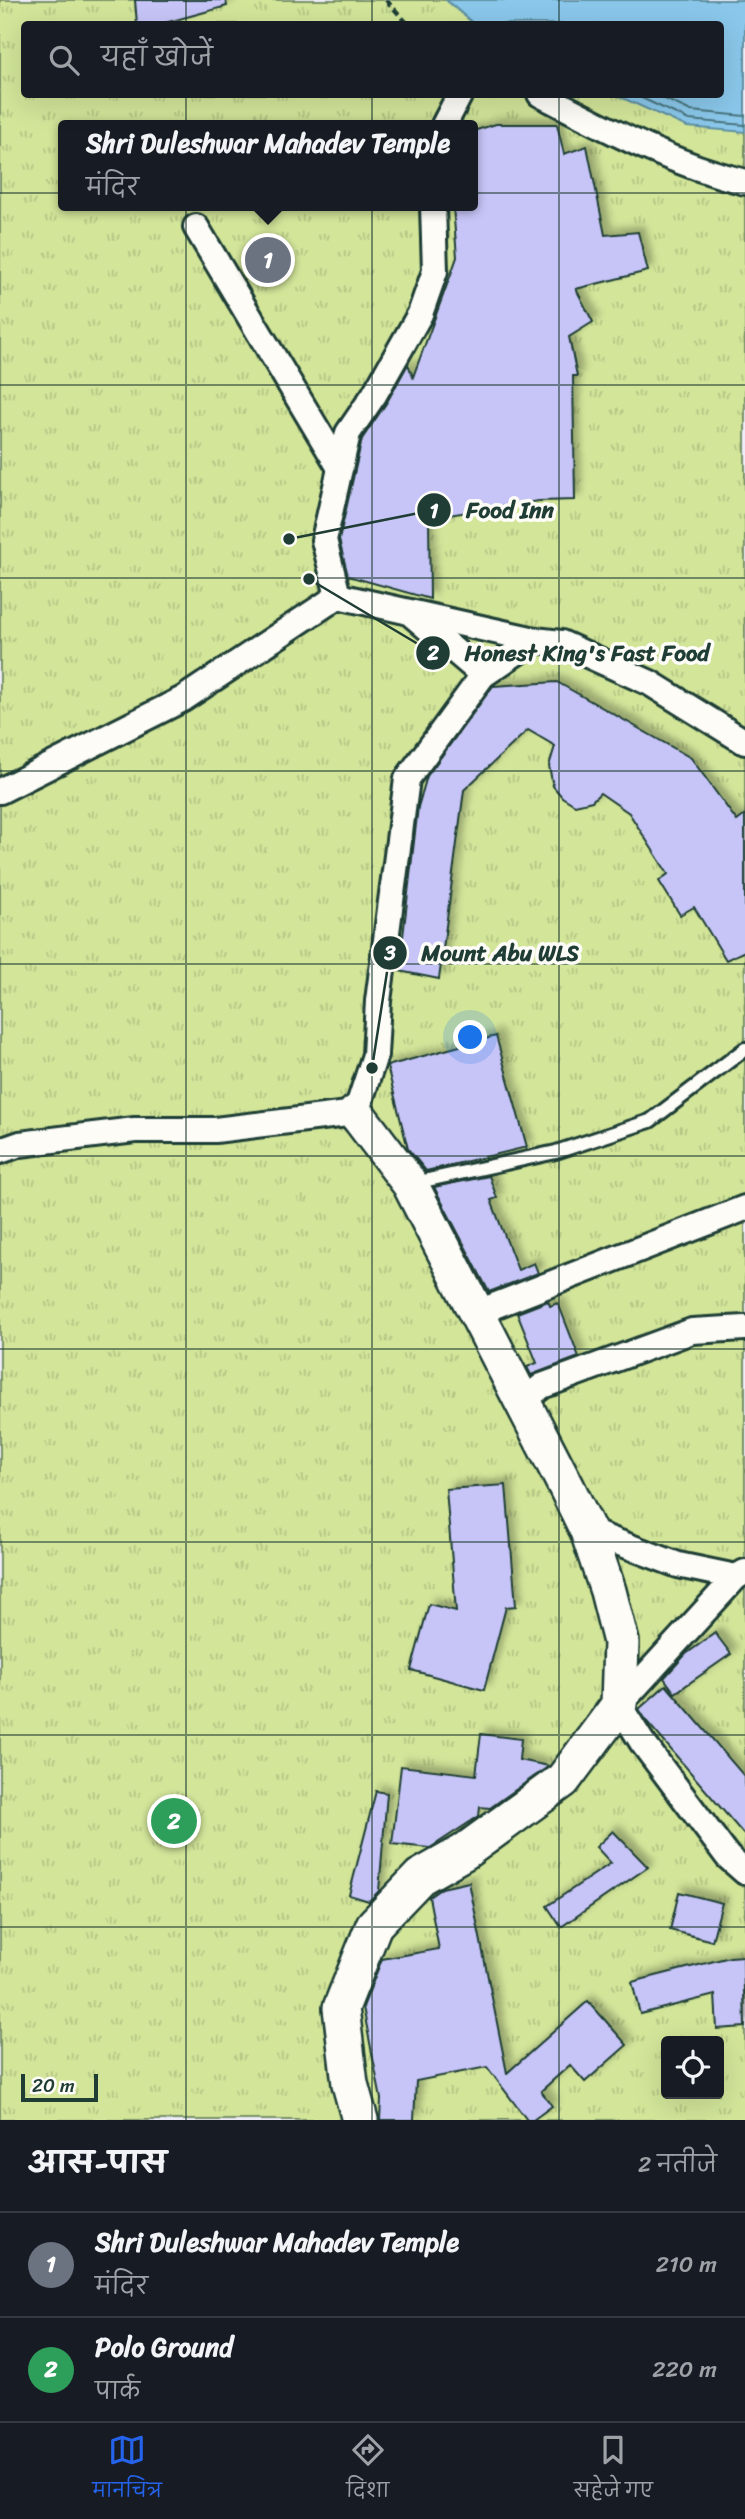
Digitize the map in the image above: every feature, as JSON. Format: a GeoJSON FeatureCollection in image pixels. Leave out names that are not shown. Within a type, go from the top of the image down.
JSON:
{"type":"FeatureCollection","features":[{"type":"Feature","properties":{"kind":"main road"},"geometry":{"type":"LineString","coordinates":[[356,1113],[410,1184],[588,1531],[621,1642],[619,1705],[563,1780],[464,1852],[420,1878],[374,1925],[341,2008],[350,2084],[360,2120]]}},
{"type":"Feature","properties":{"kind":"street"},"geometry":{"type":"LineString","coordinates":[[447,120],[458,98]]}},
{"type":"Feature","properties":{"kind":"street"},"geometry":{"type":"LineString","coordinates":[[548,98],[642,147],[706,172],[745,182]]}},
{"type":"Feature","properties":{"kind":"street"},"geometry":{"type":"LineString","coordinates":[[338,596],[324,540],[348,433],[420,314],[435,271],[433,211]]}},
{"type":"Feature","properties":{"kind":"street"},"geometry":{"type":"LineString","coordinates":[[196,226],[340,468]]}},
{"type":"Feature","properties":{"kind":"street"},"geometry":{"type":"LineString","coordinates":[[0,791],[183,699],[338,596],[535,640],[561,643],[650,684],[745,742]]}},
{"type":"Feature","properties":{"kind":"street"},"geometry":{"type":"LineString","coordinates":[[407,610],[483,676]]}},
{"type":"Feature","properties":{"kind":"street"},"geometry":{"type":"LineString","coordinates":[[0,1151],[20,1144],[135,1130],[215,1130],[356,1113],[375,1055],[378,1001],[407,779],[483,676],[535,640]]}},
{"type":"Feature","properties":{"kind":"street"},"geometry":{"type":"LineString","coordinates":[[475,1312],[745,1208]]}},
{"type":"Feature","properties":{"kind":"street"},"geometry":{"type":"LineString","coordinates":[[521,1403],[542,1386],[692,1331],[745,1328]]}},
{"type":"Feature","properties":{"kind":"street"},"geometry":{"type":"LineString","coordinates":[[588,1531],[678,1566],[740,1574]]}},
{"type":"Feature","properties":{"kind":"street"},"geometry":{"type":"LineString","coordinates":[[740,1574],[619,1705],[642,1742],[720,1847],[745,1872]]}},
{"type":"Feature","properties":{"kind":"lane"},"geometry":{"type":"LineString","coordinates":[[410,1184],[556,1152],[650,1121],[745,1049]]}},
{"type":"Feature","properties":{"kind":"path"},"geometry":{"type":"LineString","coordinates":[[386,0],[405,21]]}},
{"type":"Feature","properties":{"kind":"green space"},"geometry":{"type":"Polygon","coordinates":[[[0,0],[745,0],[745,2120],[0,2120],[0,0]]]}},
{"type":"Feature","properties":{"kind":"water"},"geometry":{"type":"Polygon","coordinates":[[[446,0],[745,0],[745,132],[687,127],[623,98],[724,98],[724,21],[470,21],[446,0]]]}},
{"type":"Feature","properties":{"kind":"building"},"geometry":{"type":"Polygon","coordinates":[[[135,0],[226,0],[227,6],[172,21],[137,21],[135,0]]]}},
{"type":"Feature","properties":{"kind":"building"},"geometry":{"type":"Polygon","coordinates":[[[496,124],[557,124],[564,154],[587,146],[605,235],[638,232],[648,271],[576,289],[593,322],[569,337],[577,376],[573,376],[575,500],[539,501],[429,518],[430,599],[348,576],[339,540],[362,439],[408,364],[413,377],[457,257],[453,211],[478,211],[478,129],[496,124]]]}},
{"type":"Feature","properties":{"kind":"building"},"geometry":{"type":"Polygon","coordinates":[[[557,682],[691,758],[737,821],[745,815],[745,951],[726,960],[694,907],[680,915],[659,881],[668,874],[629,813],[600,793],[592,801],[575,805],[562,797],[553,786],[549,766],[555,746],[528,730],[464,790],[439,979],[399,971],[418,807],[427,776],[493,686],[557,682]]]}},
{"type":"Feature","properties":{"kind":"building"},"geometry":{"type":"Polygon","coordinates":[[[496,1036],[527,1147],[426,1171],[408,1149],[387,1066],[496,1036]]]}},
{"type":"Feature","properties":{"kind":"building"},"geometry":{"type":"Polygon","coordinates":[[[489,1176],[497,1198],[491,1200],[518,1270],[534,1263],[538,1273],[489,1292],[434,1187],[489,1176]]]}},
{"type":"Feature","properties":{"kind":"building"},"geometry":{"type":"Polygon","coordinates":[[[548,1301],[550,1306],[558,1303],[579,1357],[531,1375],[527,1367],[537,1363],[517,1313],[548,1301]]]}},
{"type":"Feature","properties":{"kind":"building"},"geometry":{"type":"Polygon","coordinates":[[[506,1485],[516,1606],[506,1607],[484,1690],[411,1670],[429,1604],[456,1611],[446,1489],[506,1485]]]}},
{"type":"Feature","properties":{"kind":"building"},"geometry":{"type":"Polygon","coordinates":[[[715,1633],[731,1654],[675,1693],[664,1678],[686,1654],[715,1633]]]}},
{"type":"Feature","properties":{"kind":"building"},"geometry":{"type":"Polygon","coordinates":[[[666,1685],[745,1777],[745,1836],[639,1709],[666,1685]]]}},
{"type":"Feature","properties":{"kind":"building"},"geometry":{"type":"Polygon","coordinates":[[[481,1734],[521,1739],[519,1760],[549,1766],[490,1808],[480,1807],[479,1816],[430,1848],[392,1844],[401,1766],[476,1775],[481,1734]]]}},
{"type":"Feature","properties":{"kind":"building"},"geometry":{"type":"Polygon","coordinates":[[[376,1791],[387,1793],[379,1891],[369,1901],[349,1895],[376,1791]]]}},
{"type":"Feature","properties":{"kind":"building"},"geometry":{"type":"Polygon","coordinates":[[[613,1831],[648,1867],[561,1927],[547,1906],[611,1863],[596,1847],[613,1831]]]}},
{"type":"Feature","properties":{"kind":"building"},"geometry":{"type":"Polygon","coordinates":[[[469,1882],[507,2073],[588,2001],[627,2045],[585,2082],[570,2065],[541,2091],[552,2106],[533,2120],[527,2120],[487,2067],[416,2081],[414,2120],[380,2120],[381,2099],[363,2007],[382,1959],[439,1949],[429,1897],[442,1888],[469,1882]]]}},
{"type":"Feature","properties":{"kind":"building"},"geometry":{"type":"Polygon","coordinates":[[[679,1892],[722,1903],[712,1941],[670,1930],[679,1892]]]}},
{"type":"Feature","properties":{"kind":"building"},"geometry":{"type":"Polygon","coordinates":[[[743,1956],[745,2027],[717,2029],[715,1995],[640,2014],[632,1982],[743,1956]]]}},
{"type":"Feature","properties":{"kind":"place","name":"Shri Duleshwar Mahadev Temple"},"geometry":{"type":"Point","coordinates":[268,260]}},
{"type":"Feature","properties":{"kind":"place","name":"Food Inn"},"geometry":{"type":"Point","coordinates":[289,539]}},
{"type":"Feature","properties":{"kind":"place","name":"Honest King's Fast Food"},"geometry":{"type":"Point","coordinates":[309,579]}},
{"type":"Feature","properties":{"kind":"place","name":"Mount Abu WLS"},"geometry":{"type":"Point","coordinates":[372,1068]}},
{"type":"Feature","properties":{"kind":"place","name":"Polo Ground"},"geometry":{"type":"Point","coordinates":[174,1821]}}]}
